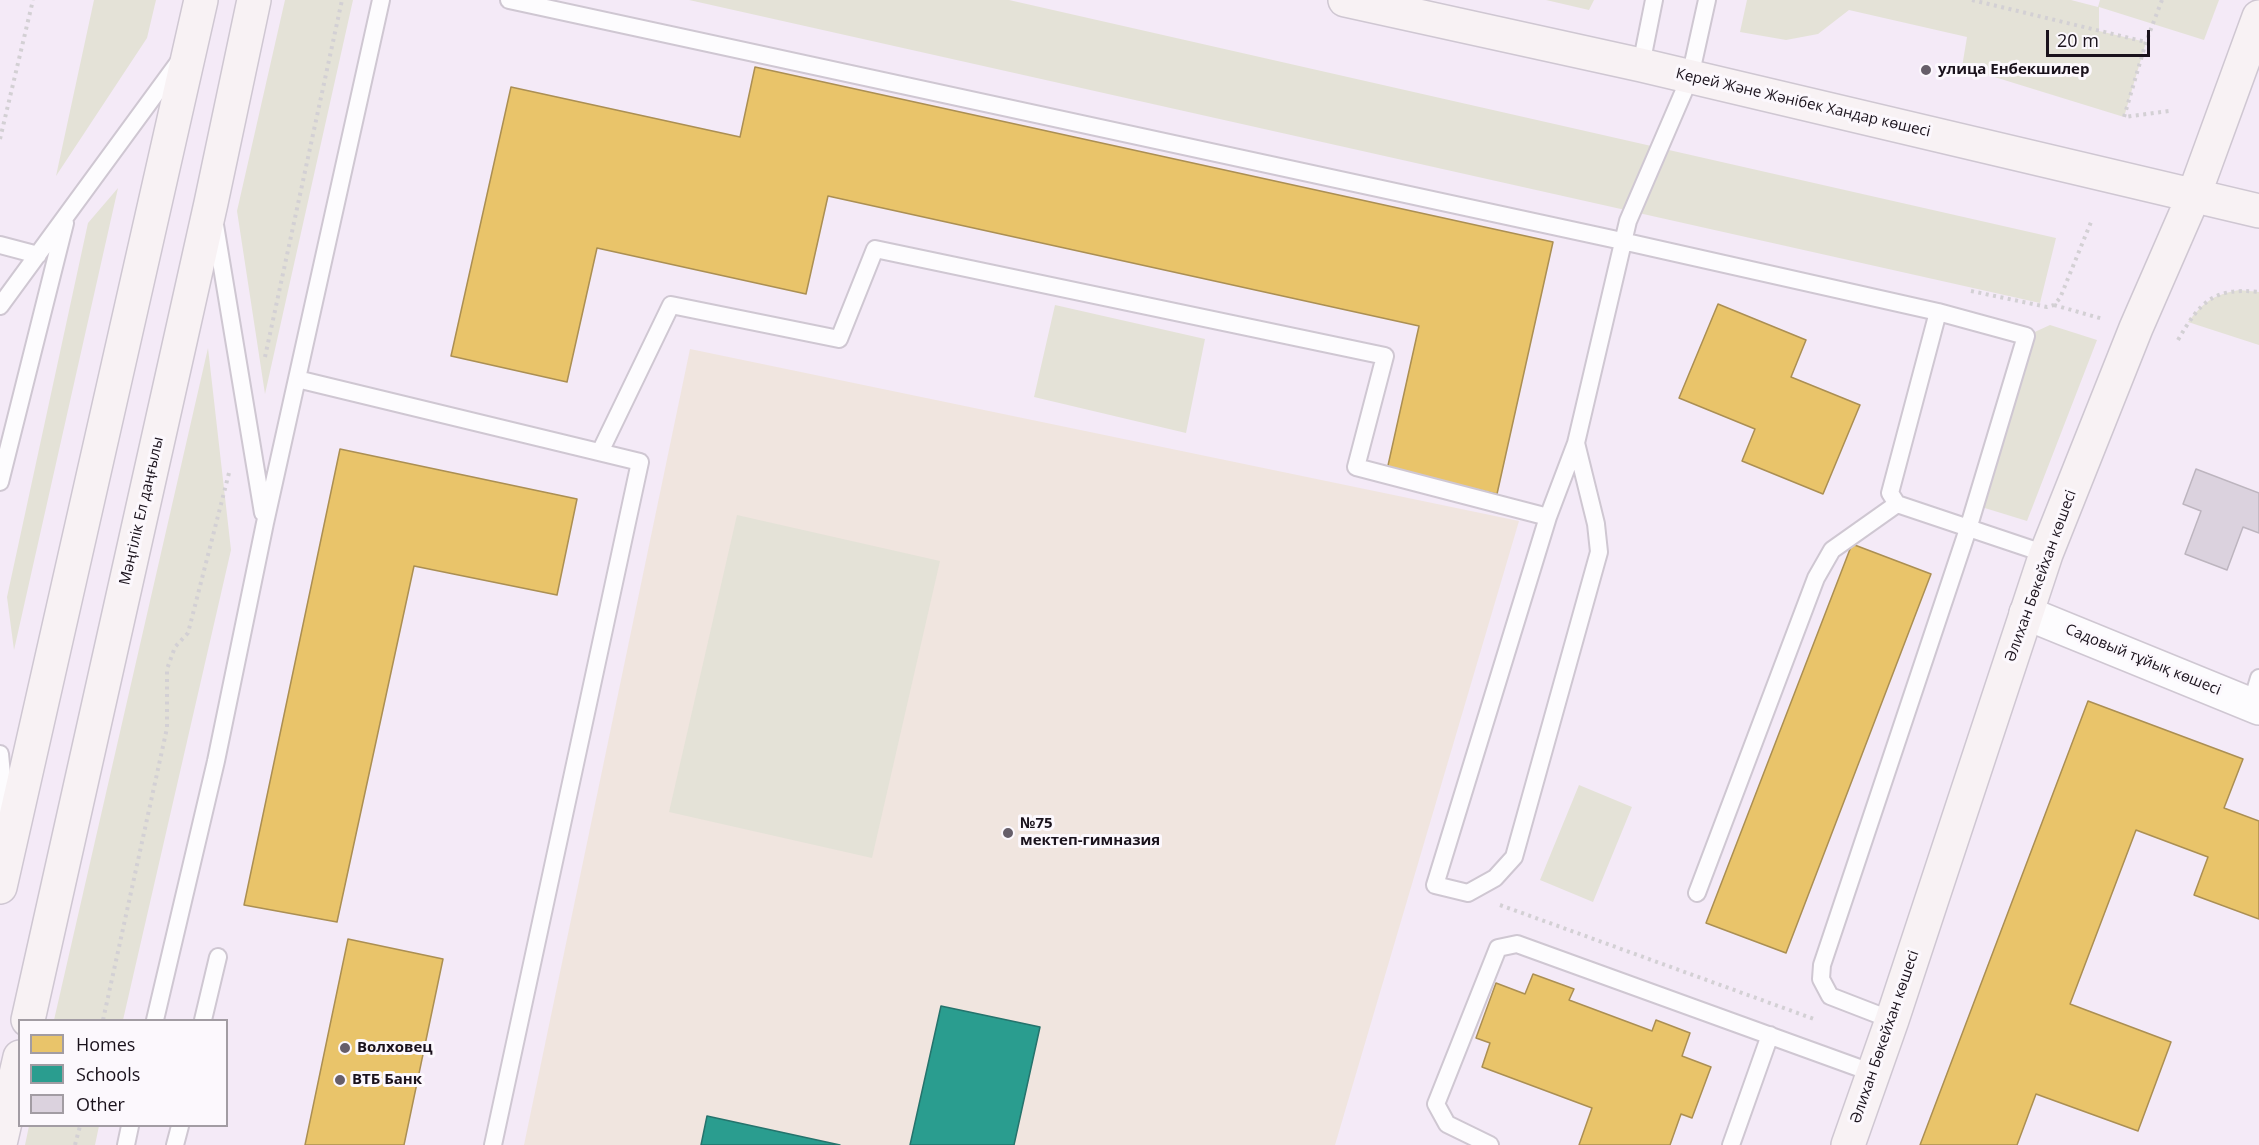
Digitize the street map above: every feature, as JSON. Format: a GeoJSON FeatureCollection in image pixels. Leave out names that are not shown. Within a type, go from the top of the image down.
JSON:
{"type":"FeatureCollection","features":[{"type":"Feature","properties":{"kind":"main road"},"geometry":{"type":"LineString","coordinates":[[0,886],[201,0]]}},
{"type":"Feature","properties":{"kind":"main road","name":"Мәңгілік Ел даңғылы"},"geometry":{"type":"LineString","coordinates":[[28,1019],[211,203],[254,0]]}},
{"type":"Feature","properties":{"kind":"main road","name":"Керей Және Жәнібек Хандар көшесі"},"geometry":{"type":"LineString","coordinates":[[1345,0],[1641,65],[2259,211]]}},
{"type":"Feature","properties":{"kind":"main road","name":"Әлихан Бөкейхан көшесі"},"geometry":{"type":"LineString","coordinates":[[1848,1145],[1892,1020],[2046,554],[2136,328],[2194,195],[2259,17]]}},
{"type":"Feature","properties":{"kind":"main road"},"geometry":{"type":"LineString","coordinates":[[0,1144],[18,1066]]}},
{"type":"Feature","properties":{"kind":"street","name":"Садовый тұйық көшесі"},"geometry":{"type":"LineString","coordinates":[[2026,613],[2256,697]]}},
{"type":"Feature","properties":{"kind":"lane"},"geometry":{"type":"LineString","coordinates":[[155,1019],[216,761],[265,523],[381,0]]}},
{"type":"Feature","properties":{"kind":"lane"},"geometry":{"type":"LineString","coordinates":[[508,0],[1622,241],[1938,312],[2026,336],[1968,529],[1821,965],[1821,979],[1830,996],[1892,1020]]}},
{"type":"Feature","properties":{"kind":"lane"},"geometry":{"type":"LineString","coordinates":[[1641,65],[1654,0]]}},
{"type":"Feature","properties":{"kind":"lane"},"geometry":{"type":"LineString","coordinates":[[1576,443],[1596,524],[1599,552],[1514,857],[1495,878],[1468,893],[1435,885],[1548,517],[1576,443],[1628,221],[1690,77],[1707,0]]}},
{"type":"Feature","properties":{"kind":"lane"},"geometry":{"type":"LineString","coordinates":[[0,306],[191,46]]}},
{"type":"Feature","properties":{"kind":"lane"},"geometry":{"type":"LineString","coordinates":[[211,203],[265,523]]}},
{"type":"Feature","properties":{"kind":"lane"},"geometry":{"type":"LineString","coordinates":[[0,482],[68,214]]}},
{"type":"Feature","properties":{"kind":"lane"},"geometry":{"type":"LineString","coordinates":[[0,245],[38,255]]}},
{"type":"Feature","properties":{"kind":"lane"},"geometry":{"type":"LineString","coordinates":[[600,452],[671,305],[839,339],[875,249],[1385,356],[1356,467],[1548,517]]}},
{"type":"Feature","properties":{"kind":"lane"},"geometry":{"type":"LineString","coordinates":[[1938,312],[1890,493],[1897,504],[2046,554]]}},
{"type":"Feature","properties":{"kind":"lane"},"geometry":{"type":"LineString","coordinates":[[297,379],[640,462],[492,1145]]}},
{"type":"Feature","properties":{"kind":"lane"},"geometry":{"type":"LineString","coordinates":[[1697,893],[1816,578],[1832,550],[1897,504]]}},
{"type":"Feature","properties":{"kind":"lane"},"geometry":{"type":"LineString","coordinates":[[0,754],[9,847]]}},
{"type":"Feature","properties":{"kind":"lane"},"geometry":{"type":"LineString","coordinates":[[1490,1145],[1447,1124],[1436,1104],[1498,948],[1517,944],[1873,1073]]}},
{"type":"Feature","properties":{"kind":"lane"},"geometry":{"type":"LineString","coordinates":[[203,1019],[218,957]]}},
{"type":"Feature","properties":{"kind":"lane"},"geometry":{"type":"LineString","coordinates":[[1731,1145],[1770,1035]]}},
{"type":"Feature","properties":{"kind":"lane"},"geometry":{"type":"LineString","coordinates":[[126,1145],[130,1127]]}},
{"type":"Feature","properties":{"kind":"lane"},"geometry":{"type":"LineString","coordinates":[[175,1145],[180,1127]]}},
{"type":"Feature","properties":{"kind":"path"},"geometry":{"type":"LineString","coordinates":[[0,139],[33,0]]}},
{"type":"Feature","properties":{"kind":"path"},"geometry":{"type":"LineString","coordinates":[[264,360],[342,0]]}},
{"type":"Feature","properties":{"kind":"path"},"geometry":{"type":"LineString","coordinates":[[1972,0],[2146,42]]}},
{"type":"Feature","properties":{"kind":"path"},"geometry":{"type":"LineString","coordinates":[[2162,0],[2146,42],[2124,117],[2169,111]]}},
{"type":"Feature","properties":{"kind":"path"},"geometry":{"type":"LineString","coordinates":[[2054,305],[2060,298],[2091,222]]}},
{"type":"Feature","properties":{"kind":"path"},"geometry":{"type":"LineString","coordinates":[[1965,290],[2047,307],[2054,305],[2106,320]]}},
{"type":"Feature","properties":{"kind":"path"},"geometry":{"type":"LineString","coordinates":[[2178,340],[2202,305],[2218,294],[2239,290],[2259,292]]}},
{"type":"Feature","properties":{"kind":"path"},"geometry":{"type":"LineString","coordinates":[[103,1019],[167,728],[167,669],[175,647],[188,633],[231,469]]}},
{"type":"Feature","properties":{"kind":"path"},"geometry":{"type":"LineString","coordinates":[[1468,893],[1815,1019]]}},
{"type":"Feature","properties":{"kind":"path"},"geometry":{"type":"LineString","coordinates":[[75,1145],[80,1127]]}},
{"type":"Feature","properties":{"kind":"shaded area"},"geometry":{"type":"Polygon","coordinates":[[[94,0],[156,0],[147,38],[56,176],[94,0]]]}},
{"type":"Feature","properties":{"kind":"shaded area"},"geometry":{"type":"Polygon","coordinates":[[[285,0],[353,0],[265,394],[237,211],[285,0]]]}},
{"type":"Feature","properties":{"kind":"shaded area"},"geometry":{"type":"Polygon","coordinates":[[[689,0],[1009,0],[2056,238],[2040,303],[689,0]]]}},
{"type":"Feature","properties":{"kind":"shaded area"},"geometry":{"type":"Polygon","coordinates":[[[1546,0],[1594,0],[1589,10],[1546,0]]]}},
{"type":"Feature","properties":{"kind":"shaded area"},"geometry":{"type":"Polygon","coordinates":[[[1747,0],[2071,0],[2098,7],[2100,0],[2219,0],[2204,40],[2099,7],[2099,31],[2146,42],[2124,117],[1962,67],[1967,37],[1849,10],[1818,34],[1786,40],[1740,32],[1747,0]]]}},
{"type":"Feature","properties":{"kind":"shaded area"},"geometry":{"type":"Polygon","coordinates":[[[118,188],[14,650],[7,597],[88,223],[118,188]]]}},
{"type":"Feature","properties":{"kind":"shaded area"},"geometry":{"type":"Polygon","coordinates":[[[2239,290],[2259,292],[2259,345],[2188,322],[2210,300],[2239,290]]]}},
{"type":"Feature","properties":{"kind":"shaded area"},"geometry":{"type":"Polygon","coordinates":[[[1055,305],[1205,339],[1186,433],[1034,397],[1055,305]]]}},
{"type":"Feature","properties":{"kind":"shaded area"},"geometry":{"type":"Polygon","coordinates":[[[2050,325],[2097,340],[2027,521],[1975,505],[2026,336],[2050,325]]]}},
{"type":"Feature","properties":{"kind":"shaded area"},"geometry":{"type":"Polygon","coordinates":[[[208,348],[231,550],[123,1019],[54,1019],[208,348]]]}},
{"type":"Feature","properties":{"kind":"shaded area","name":"№75 мектеп-гимназия"},"geometry":{"type":"Polygon","coordinates":[[[690,349],[1519,521],[1335,1145],[524,1145],[690,349]]]}},
{"type":"Feature","properties":{"kind":"shaded area"},"geometry":{"type":"Polygon","coordinates":[[[737,515],[940,561],[872,858],[669,812],[737,515]]]}},
{"type":"Feature","properties":{"kind":"shaded area"},"geometry":{"type":"Polygon","coordinates":[[[1579,785],[1632,807],[1593,902],[1540,880],[1579,785]]]}},
{"type":"Feature","properties":{"kind":"shaded area"},"geometry":{"type":"Polygon","coordinates":[[[29,1127],[99,1127],[95,1145],[25,1145],[29,1127]]]}},
{"type":"Feature","properties":{"kind":"building: Homes"},"geometry":{"type":"Polygon","coordinates":[[[755,67],[1553,242],[1497,494],[1387,470],[1419,326],[828,196],[806,294],[597,248],[567,382],[451,356],[511,87],[740,137],[755,67]]]}},
{"type":"Feature","properties":{"kind":"building: Homes"},"geometry":{"type":"Polygon","coordinates":[[[1718,304],[1806,340],[1791,377],[1860,405],[1823,494],[1742,461],[1755,429],[1679,398],[1718,304]]]}},
{"type":"Feature","properties":{"kind":"building: Homes"},"geometry":{"type":"Polygon","coordinates":[[[340,449],[577,499],[557,595],[414,566],[337,922],[244,905],[340,449]]]}},
{"type":"Feature","properties":{"kind":"building: Homes"},"geometry":{"type":"Polygon","coordinates":[[[1852,544],[1931,574],[1786,953],[1706,923],[1852,544]]]}},
{"type":"Feature","properties":{"kind":"building: Homes"},"geometry":{"type":"Polygon","coordinates":[[[2088,701],[2243,759],[2224,808],[2259,821],[2259,919],[2194,895],[2208,857],[2136,830],[2070,1004],[2171,1042],[2138,1131],[2036,1094],[2017,1145],[1920,1145],[2088,701]]]}},
{"type":"Feature","properties":{"kind":"building: Homes"},"geometry":{"type":"Polygon","coordinates":[[[348,939],[443,959],[404,1145],[305,1145],[348,939]]]}},
{"type":"Feature","properties":{"kind":"building: Homes"},"geometry":{"type":"Polygon","coordinates":[[[1533,974],[1574,989],[1569,1000],[1652,1031],[1656,1020],[1690,1033],[1682,1056],[1711,1067],[1692,1118],[1681,1114],[1670,1145],[1579,1145],[1592,1108],[1482,1067],[1490,1043],[1476,1038],[1496,983],[1525,994],[1533,974]]]}},
{"type":"Feature","properties":{"kind":"building: Schools"},"geometry":{"type":"Polygon","coordinates":[[[941,1006],[1040,1027],[1014,1145],[910,1145],[941,1006]]]}},
{"type":"Feature","properties":{"kind":"building: Schools"},"geometry":{"type":"Polygon","coordinates":[[[707,1116],[840,1145],[701,1145],[707,1116]]]}},
{"type":"Feature","properties":{"kind":"building: Other"},"geometry":{"type":"Polygon","coordinates":[[[2196,469],[2259,493],[2259,533],[2243,527],[2227,570],[2185,554],[2201,511],[2183,504],[2196,469]]]}},
{"type":"Feature","properties":{"kind":"place","name":"улица Енбекшилер"},"geometry":{"type":"Point","coordinates":[1926,70]}},
{"type":"Feature","properties":{"kind":"place","name":"№75 мектеп-гимназия"},"geometry":{"type":"Point","coordinates":[1008,833]}},
{"type":"Feature","properties":{"kind":"place","name":"Волховец"},"geometry":{"type":"Point","coordinates":[345,1048]}},
{"type":"Feature","properties":{"kind":"place","name":"ВТБ Банк"},"geometry":{"type":"Point","coordinates":[340,1080]}}]}
